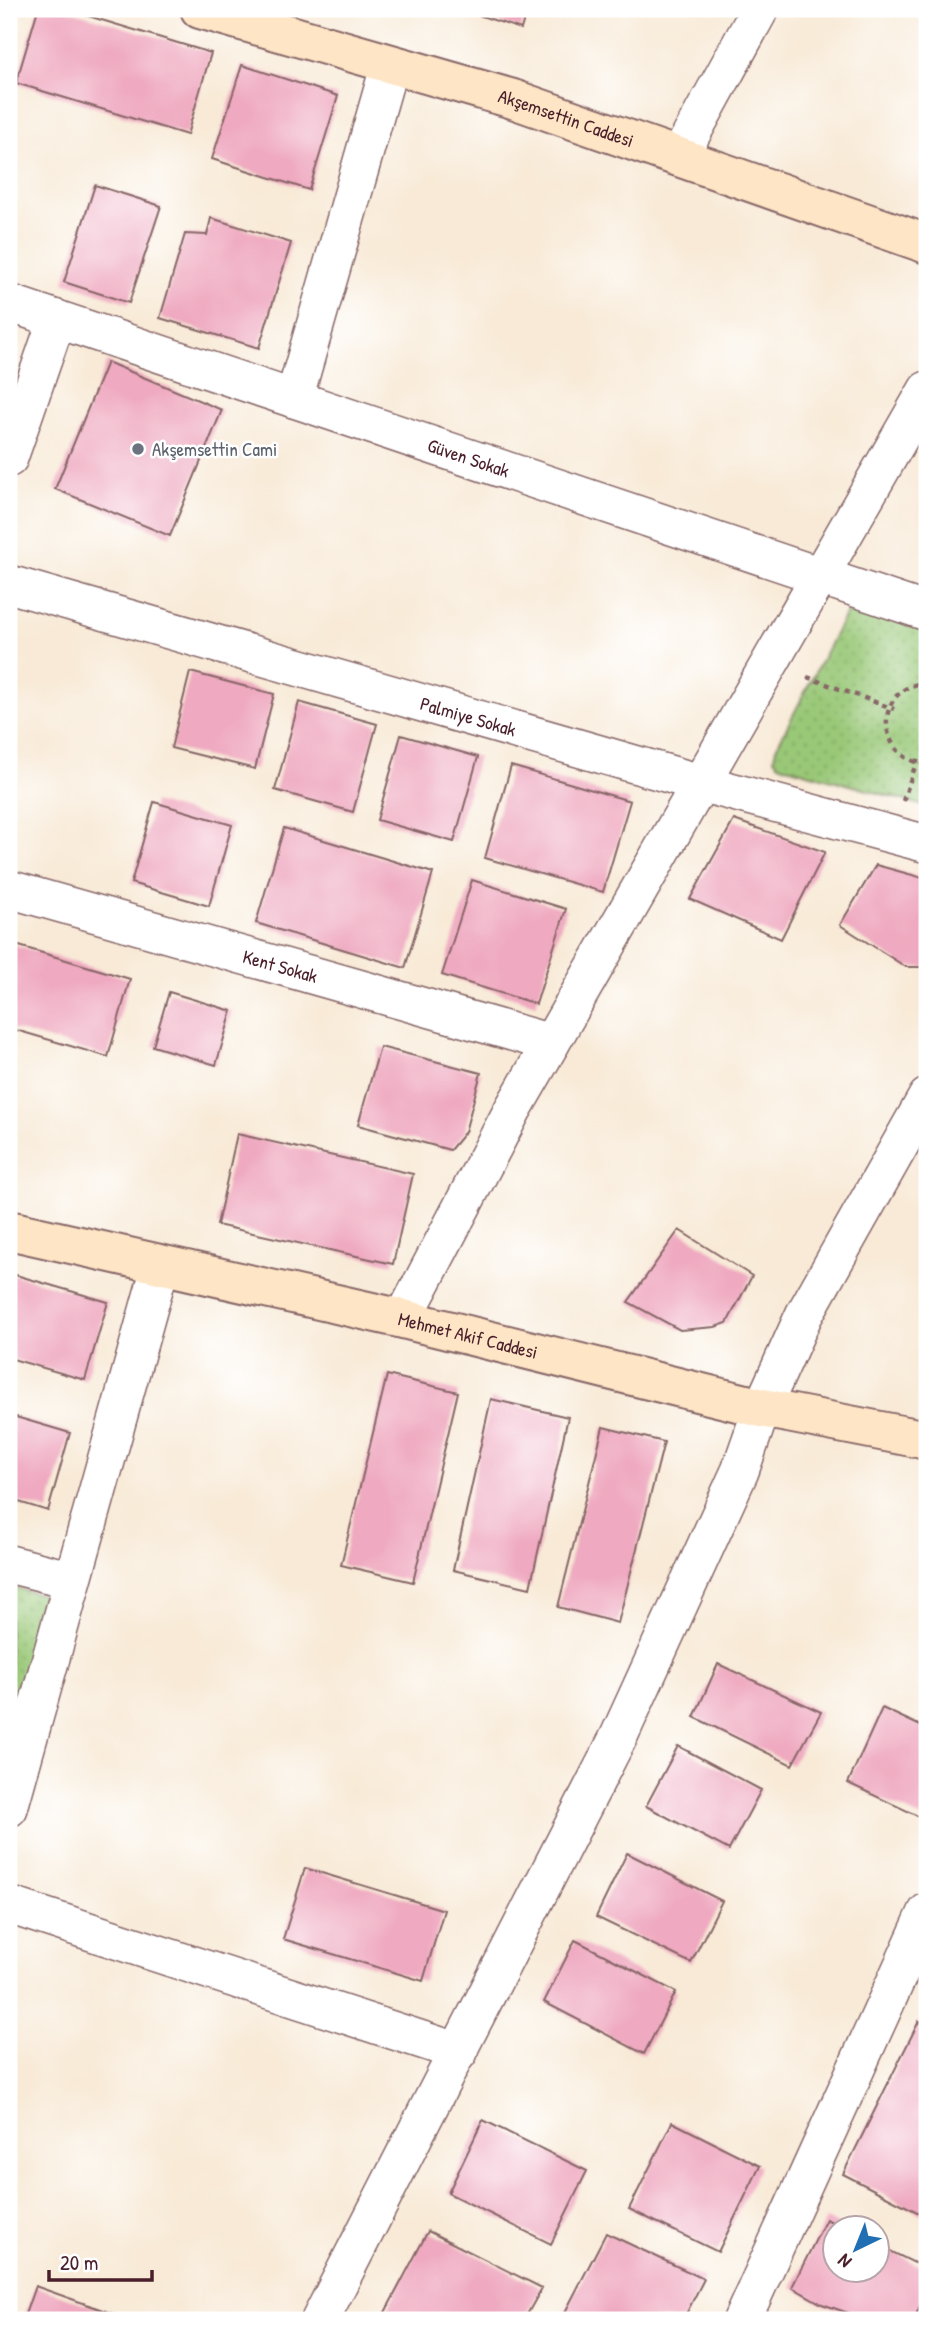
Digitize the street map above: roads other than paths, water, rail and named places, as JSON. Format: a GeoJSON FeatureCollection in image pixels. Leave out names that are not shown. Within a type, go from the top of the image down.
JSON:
{"type":"FeatureCollection","features":[{"type":"Feature","properties":{"kind":"street","name":"Akşemsettin Caddesi"},"geometry":{"type":"LineString","coordinates":[[200,9],[248,15],[390,64],[513,99],[927,244]]}},
{"type":"Feature","properties":{"kind":"street"},"geometry":{"type":"LineString","coordinates":[[679,158],[760,9]]}},
{"type":"Feature","properties":{"kind":"street"},"geometry":{"type":"LineString","coordinates":[[295,399],[390,64]]}},
{"type":"Feature","properties":{"kind":"street","name":"Güven Sokak"},"geometry":{"type":"LineString","coordinates":[[9,303],[927,612]]}},
{"type":"Feature","properties":{"kind":"street"},"geometry":{"type":"LineString","coordinates":[[9,458],[57,319]]}},
{"type":"Feature","properties":{"kind":"street"},"geometry":{"type":"LineString","coordinates":[[403,1319],[513,1109],[927,390]]}},
{"type":"Feature","properties":{"kind":"street","name":"Palmiye Sokak"},"geometry":{"type":"LineString","coordinates":[[9,584],[700,783],[927,844]]}},
{"type":"Feature","properties":{"kind":"street","name":"Kent Sokak"},"geometry":{"type":"LineString","coordinates":[[9,889],[551,1043]]}},
{"type":"Feature","properties":{"kind":"street"},"geometry":{"type":"LineString","coordinates":[[320,2320],[619,1736],[740,1471],[762,1408],[804,1315],[927,1097]]}},
{"type":"Feature","properties":{"kind":"street","name":"Mehmet Akif Caddesi"},"geometry":{"type":"LineString","coordinates":[[9,1230],[403,1319],[762,1408],[927,1440]]}},
{"type":"Feature","properties":{"kind":"street"},"geometry":{"type":"LineString","coordinates":[[9,1808],[161,1264]]}},
{"type":"Feature","properties":{"kind":"street"},"geometry":{"type":"LineString","coordinates":[[9,1564],[72,1580]]}},
{"type":"Feature","properties":{"kind":"street"},"geometry":{"type":"LineString","coordinates":[[9,1905],[459,2052]]}},
{"type":"Feature","properties":{"kind":"street"},"geometry":{"type":"LineString","coordinates":[[742,2320],[927,1912]]}},
{"type":"Feature","properties":{"kind":"place","name":"Akşemsettin Cami"},"geometry":{"type":"Point","coordinates":[138,449]}}]}
